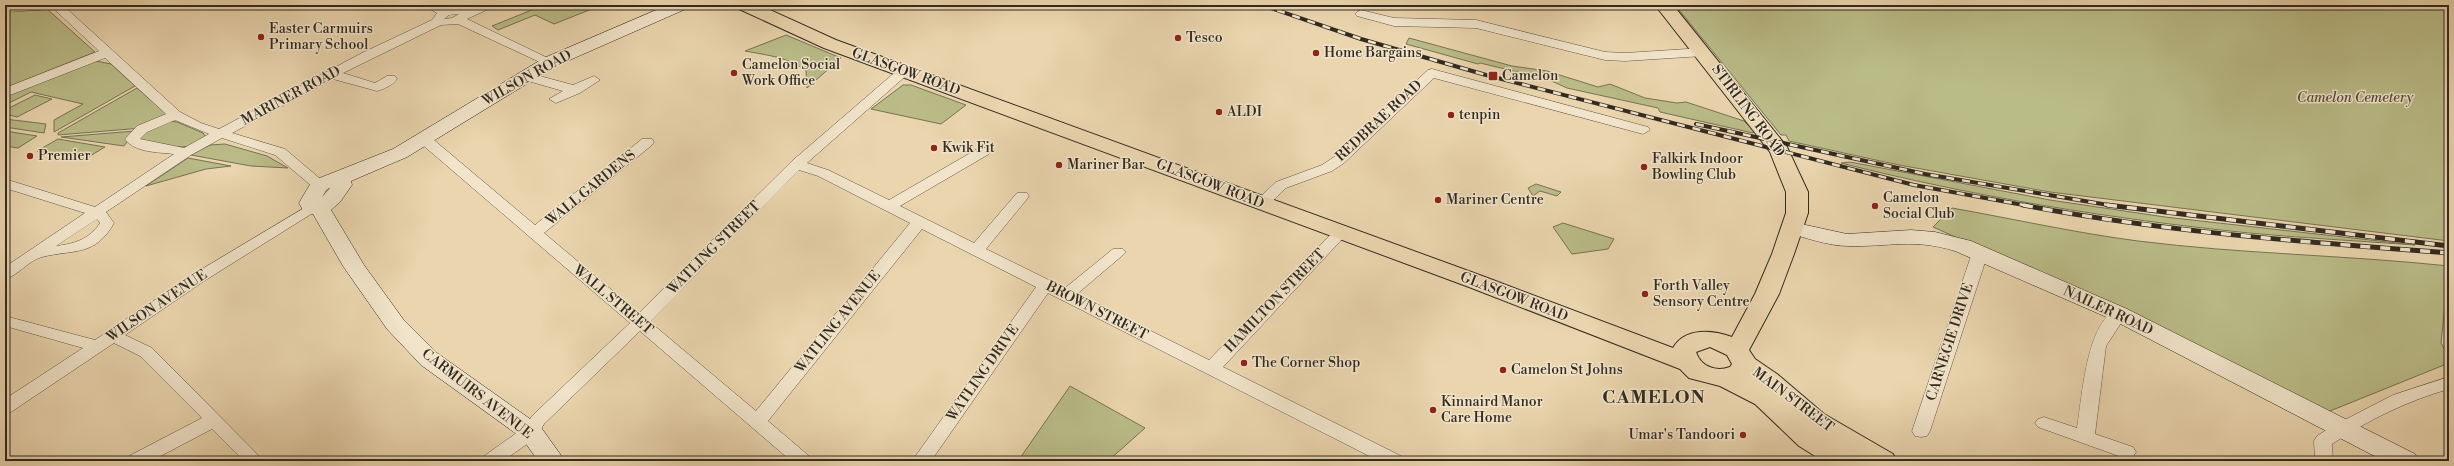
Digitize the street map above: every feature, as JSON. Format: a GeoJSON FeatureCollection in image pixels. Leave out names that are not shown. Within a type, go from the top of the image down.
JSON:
{"type":"FeatureCollection","features":[{"type":"Feature","properties":{"kind":"main road","name":"GLASGOW ROAD"},"geometry":{"type":"LineString","coordinates":[[745,5],[830,44],[1261,204],[1477,282],[1632,342],[1696,348]]}},
{"type":"Feature","properties":{"kind":"main road","name":"STIRLING ROAD"},"geometry":{"type":"LineString","coordinates":[[1664,5],[1780,151],[1797,192],[1797,213],[1792,228],[1767,294],[1753,318],[1736,364]]}},
{"type":"Feature","properties":{"kind":"main road"},"geometry":{"type":"LineString","coordinates":[[1696,348],[1753,318]]}},
{"type":"Feature","properties":{"kind":"main road"},"geometry":{"type":"LineString","coordinates":[[1729,345],[1736,364],[1709,376],[1696,348],[1729,345]]}},
{"type":"Feature","properties":{"kind":"main road","name":"MAIN STREET"},"geometry":{"type":"LineString","coordinates":[[1736,364],[1764,398],[1808,439],[1844,461]]}},
{"type":"Feature","properties":{"kind":"main road","name":"MAIN STREET"},"geometry":{"type":"LineString","coordinates":[[1736,364],[1768,380],[1815,421],[1883,461]]}},
{"type":"Feature","properties":{"kind":"street"},"geometry":{"type":"LineString","coordinates":[[5,8],[62,5],[60,9],[175,115],[196,126],[280,152],[332,183],[331,202],[316,208]]}},
{"type":"Feature","properties":{"kind":"street"},"geometry":{"type":"LineString","coordinates":[[429,5],[455,14],[550,62]]}},
{"type":"Feature","properties":{"kind":"street","name":"MARINER ROAD"},"geometry":{"type":"LineString","coordinates":[[5,274],[186,152],[331,74],[455,14],[491,5]]}},
{"type":"Feature","properties":{"kind":"street","name":"WILSON ROAD"},"geometry":{"type":"LineString","coordinates":[[332,183],[378,164],[550,62],[682,5]]}},
{"type":"Feature","properties":{"kind":"street"},"geometry":{"type":"LineString","coordinates":[[1361,14],[1374,22],[1476,24],[1605,56],[1702,52]]}},
{"type":"Feature","properties":{"kind":"street"},"geometry":{"type":"LineString","coordinates":[[5,93],[106,53]]}},
{"type":"Feature","properties":{"kind":"street","name":"WATLING STREET"},"geometry":{"type":"LineString","coordinates":[[490,461],[530,432],[538,420],[640,322],[797,164],[904,71]]}},
{"type":"Feature","properties":{"kind":"street","name":"REDBRAE ROAD"},"geometry":{"type":"LineString","coordinates":[[1261,204],[1281,185],[1327,168],[1339,160],[1432,73],[1643,130]]}},
{"type":"Feature","properties":{"kind":"street"},"geometry":{"type":"LineString","coordinates":[[331,74],[377,87],[391,79]]}},
{"type":"Feature","properties":{"kind":"street"},"geometry":{"type":"LineString","coordinates":[[525,76],[575,90]]}},
{"type":"Feature","properties":{"kind":"street"},"geometry":{"type":"LineString","coordinates":[[556,99],[594,80]]}},
{"type":"Feature","properties":{"kind":"street"},"geometry":{"type":"LineString","coordinates":[[175,115],[142,129],[132,139],[137,144],[186,152]]}},
{"type":"Feature","properties":{"kind":"street","name":"WALL STREET"},"geometry":{"type":"LineString","coordinates":[[423,138],[803,461]]}},
{"type":"Feature","properties":{"kind":"street","name":"WALL GARDENS"},"geometry":{"type":"LineString","coordinates":[[534,233],[647,142]]}},
{"type":"Feature","properties":{"kind":"street"},"geometry":{"type":"LineString","coordinates":[[888,207],[984,151]]}},
{"type":"Feature","properties":{"kind":"street","name":"BROWN STREET"},"geometry":{"type":"LineString","coordinates":[[797,164],[823,173],[1395,461]]}},
{"type":"Feature","properties":{"kind":"street"},"geometry":{"type":"LineString","coordinates":[[5,184],[96,212]]}},
{"type":"Feature","properties":{"kind":"street"},"geometry":{"type":"LineString","coordinates":[[976,251],[1022,196]]}},
{"type":"Feature","properties":{"kind":"street","name":"WILSON AVENUE"},"geometry":{"type":"LineString","coordinates":[[5,408],[112,335],[316,208]]}},
{"type":"Feature","properties":{"kind":"street","name":"CARMUIRS AVENUE"},"geometry":{"type":"LineString","coordinates":[[316,208],[382,308],[395,324],[429,359],[530,432],[552,461]]}},
{"type":"Feature","properties":{"kind":"street","name":"MARINER ROAD"},"geometry":{"type":"LineString","coordinates":[[36,252],[73,248],[98,237],[107,223],[104,218],[96,212]]}},
{"type":"Feature","properties":{"kind":"street","name":"WATLING AVENUE"},"geometry":{"type":"LineString","coordinates":[[757,422],[919,222]]}},
{"type":"Feature","properties":{"kind":"street","name":"NAILER ROAD"},"geometry":{"type":"LineString","coordinates":[[1792,228],[1847,240],[1911,236],[1935,238],[1980,253],[2119,314],[2406,461]]}},
{"type":"Feature","properties":{"kind":"street","name":"HAMILTON STREET"},"geometry":{"type":"LineString","coordinates":[[1211,369],[1340,233]]}},
{"type":"Feature","properties":{"kind":"street"},"geometry":{"type":"LineString","coordinates":[[1065,296],[1118,252]]}},
{"type":"Feature","properties":{"kind":"street","name":"CARNEGIE DRIVE"},"geometry":{"type":"LineString","coordinates":[[1921,431],[1980,253]]}},
{"type":"Feature","properties":{"kind":"street","name":"WATLING DRIVE"},"geometry":{"type":"LineString","coordinates":[[922,461],[1045,286]]}},
{"type":"Feature","properties":{"kind":"street"},"geometry":{"type":"LineString","coordinates":[[2085,438],[2098,346],[2108,328],[2119,314]]}},
{"type":"Feature","properties":{"kind":"street"},"geometry":{"type":"LineString","coordinates":[[5,321],[97,346]]}},
{"type":"Feature","properties":{"kind":"street"},"geometry":{"type":"LineString","coordinates":[[112,335],[146,352],[255,461]]}},
{"type":"Feature","properties":{"kind":"street"},"geometry":{"type":"LineString","coordinates":[[2324,461],[2323,441],[2342,428],[2379,408],[2449,384]]}},
{"type":"Feature","properties":{"kind":"street"},"geometry":{"type":"LineString","coordinates":[[135,461],[213,420]]}},
{"type":"Feature","properties":{"kind":"street"},"geometry":{"type":"LineString","coordinates":[[2044,423],[2127,452]]}},
{"type":"Feature","properties":{"kind":"green space"},"geometry":{"type":"Polygon","coordinates":[[[544,5],[602,5],[554,24],[535,15],[498,30],[492,26],[544,5]]]}},
{"type":"Feature","properties":{"kind":"green space","name":"Camelon Cemetery"},"geometry":{"type":"Polygon","coordinates":[[[1675,5],[2449,5],[2449,241],[2050,192],[1899,165],[1789,141],[1786,135],[1781,135],[1675,5]]]}},
{"type":"Feature","properties":{"kind":"green space"},"geometry":{"type":"Polygon","coordinates":[[[46,8],[95,52],[5,88],[5,10],[46,8]]]}},
{"type":"Feature","properties":{"kind":"green space"},"geometry":{"type":"Polygon","coordinates":[[[786,35],[841,58],[807,88],[806,71],[799,66],[777,57],[745,51],[786,35]]]}},
{"type":"Feature","properties":{"kind":"green space"},"geometry":{"type":"Polygon","coordinates":[[[1409,38],[1512,66],[1547,71],[1598,87],[1610,84],[1645,98],[1677,103],[1686,102],[1744,121],[1754,131],[1753,133],[1660,112],[1658,108],[1567,88],[1547,79],[1480,63],[1478,64],[1406,44],[1409,38]]]}},
{"type":"Feature","properties":{"kind":"green space"},"geometry":{"type":"Polygon","coordinates":[[[96,61],[111,64],[135,86],[54,132],[54,120],[83,104],[31,92],[5,105],[5,96],[96,61]]]}},
{"type":"Feature","properties":{"kind":"green space"},"geometry":{"type":"Polygon","coordinates":[[[903,85],[911,85],[966,105],[941,124],[871,109],[903,85]]]}},
{"type":"Feature","properties":{"kind":"green space"},"geometry":{"type":"Polygon","coordinates":[[[137,88],[169,116],[142,128],[58,135],[58,133],[137,88]]]}},
{"type":"Feature","properties":{"kind":"green space"},"geometry":{"type":"Polygon","coordinates":[[[35,95],[52,99],[17,117],[5,114],[5,110],[35,95]]]}},
{"type":"Feature","properties":{"kind":"green space"},"geometry":{"type":"Polygon","coordinates":[[[5,119],[46,124],[44,133],[5,127],[5,119]]]}},
{"type":"Feature","properties":{"kind":"green space"},"geometry":{"type":"Polygon","coordinates":[[[169,121],[177,122],[203,133],[205,136],[199,142],[182,147],[164,145],[138,139],[142,133],[169,121]]]}},
{"type":"Feature","properties":{"kind":"green space"},"geometry":{"type":"Polygon","coordinates":[[[5,131],[37,136],[18,148],[5,146],[5,131]]]}},
{"type":"Feature","properties":{"kind":"green space"},"geometry":{"type":"Polygon","coordinates":[[[135,131],[124,146],[61,137],[135,131]]]}},
{"type":"Feature","properties":{"kind":"green space"},"geometry":{"type":"Polygon","coordinates":[[[58,139],[105,147],[85,159],[37,151],[58,139]]]}},
{"type":"Feature","properties":{"kind":"green space"},"geometry":{"type":"Polygon","coordinates":[[[225,144],[267,156],[288,168],[251,166],[191,155],[210,145],[225,144]]]}},
{"type":"Feature","properties":{"kind":"green space"},"geometry":{"type":"Polygon","coordinates":[[[188,158],[231,166],[206,169],[146,186],[188,158]]]}},
{"type":"Feature","properties":{"kind":"green space"},"geometry":{"type":"Polygon","coordinates":[[[1850,162],[2050,200],[2165,217],[2415,245],[2249,233],[2095,214],[2044,206],[1942,186],[1841,163],[1850,162]]]}},
{"type":"Feature","properties":{"kind":"green space"},"geometry":{"type":"Polygon","coordinates":[[[1536,184],[1561,192],[1557,196],[1540,191],[1533,196],[1528,188],[1536,184]]]}},
{"type":"Feature","properties":{"kind":"green space"},"geometry":{"type":"Polygon","coordinates":[[[1952,208],[2068,230],[2138,241],[2215,249],[2371,259],[2449,266],[2441,343],[2449,357],[2449,363],[2330,411],[2313,407],[2123,312],[1933,227],[1952,208]]]}},
{"type":"Feature","properties":{"kind":"green space"},"geometry":{"type":"Polygon","coordinates":[[[1563,223],[1614,239],[1608,249],[1572,254],[1553,227],[1563,223]]]}},
{"type":"Feature","properties":{"kind":"green space"},"geometry":{"type":"Polygon","coordinates":[[[1070,386],[1145,428],[1108,461],[1018,461],[1070,386]]]}},
{"type":"Feature","properties":{"kind":"railway"},"geometry":{"type":"LineString","coordinates":[[1262,5],[1361,39],[1486,75],[1914,185],[2029,206]]}},
{"type":"Feature","properties":{"kind":"railway"},"geometry":{"type":"LineString","coordinates":[[1696,124],[1925,174],[2111,205]]}},
{"type":"Feature","properties":{"kind":"railway"},"geometry":{"type":"LineString","coordinates":[[2023,205],[2129,222],[2235,235],[2449,253]]}},
{"type":"Feature","properties":{"kind":"railway"},"geometry":{"type":"LineString","coordinates":[[2111,205],[2449,246]]}},
{"type":"Feature","properties":{"kind":"place","name":"Easter Carmuirs Primary School"},"geometry":{"type":"Point","coordinates":[261,37]}},
{"type":"Feature","properties":{"kind":"place","name":"Tesco"},"geometry":{"type":"Point","coordinates":[1178,38]}},
{"type":"Feature","properties":{"kind":"place","name":"Home Bargains"},"geometry":{"type":"Point","coordinates":[1316,53]}},
{"type":"Feature","properties":{"kind":"place","name":"Camelon Social Work Office"},"geometry":{"type":"Point","coordinates":[734,73]}},
{"type":"Feature","properties":{"kind":"place","name":"Camelon"},"geometry":{"type":"Point","coordinates":[1493,76]}},
{"type":"Feature","properties":{"kind":"place","name":"ALDI"},"geometry":{"type":"Point","coordinates":[1219,112]}},
{"type":"Feature","properties":{"kind":"place","name":"tenpin"},"geometry":{"type":"Point","coordinates":[1451,115]}},
{"type":"Feature","properties":{"kind":"place","name":"Kwik Fit"},"geometry":{"type":"Point","coordinates":[934,148]}},
{"type":"Feature","properties":{"kind":"place","name":"Premier"},"geometry":{"type":"Point","coordinates":[30,156]}},
{"type":"Feature","properties":{"kind":"place","name":"Mariner Bar"},"geometry":{"type":"Point","coordinates":[1059,165]}},
{"type":"Feature","properties":{"kind":"place","name":"Falkirk Indoor Bowling Club"},"geometry":{"type":"Point","coordinates":[1644,167]}},
{"type":"Feature","properties":{"kind":"place","name":"Mariner Centre"},"geometry":{"type":"Point","coordinates":[1438,200]}},
{"type":"Feature","properties":{"kind":"place","name":"Camelon Social Club"},"geometry":{"type":"Point","coordinates":[1875,206]}},
{"type":"Feature","properties":{"kind":"place","name":"Forth Valley Sensory Centre"},"geometry":{"type":"Point","coordinates":[1645,294]}},
{"type":"Feature","properties":{"kind":"place","name":"The Corner Shop"},"geometry":{"type":"Point","coordinates":[1244,363]}},
{"type":"Feature","properties":{"kind":"place","name":"Camelon St Johns"},"geometry":{"type":"Point","coordinates":[1503,370]}},
{"type":"Feature","properties":{"kind":"place","name":"Kinnaird Manor Care Home"},"geometry":{"type":"Point","coordinates":[1433,410]}},
{"type":"Feature","properties":{"kind":"place","name":"Umar's Tandoori"},"geometry":{"type":"Point","coordinates":[1743,435]}},
{"type":"Feature","properties":{"kind":"district","name":"CAMELON"},"geometry":{"type":"Point","coordinates":[1654,397]}}]}
